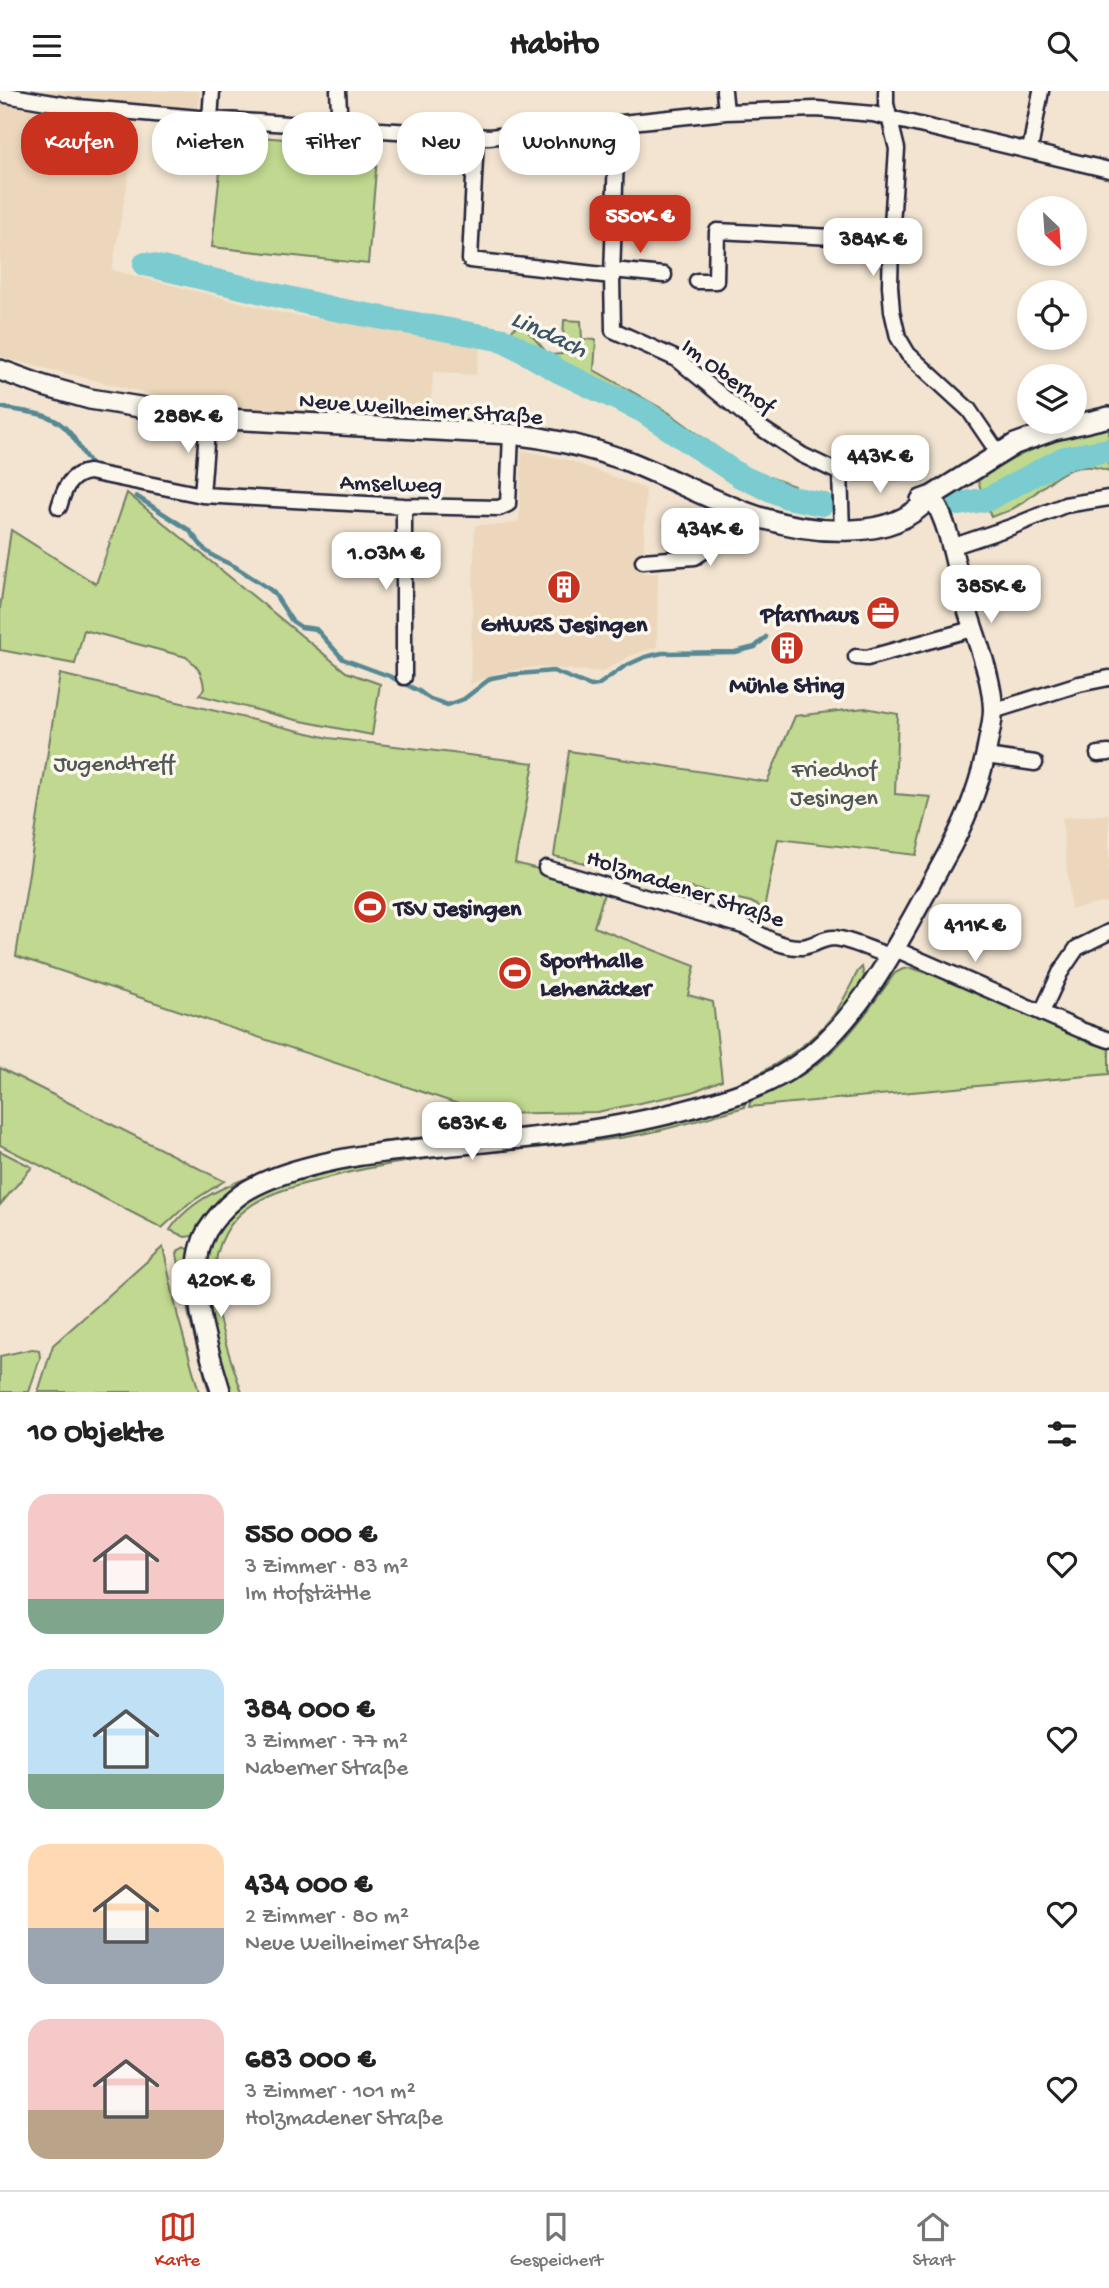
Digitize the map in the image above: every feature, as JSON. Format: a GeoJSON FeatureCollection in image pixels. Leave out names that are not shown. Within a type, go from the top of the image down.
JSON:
{"type":"FeatureCollection","features":[{"type":"Feature","properties":{"kind":"main road","name":"Neue Weilheimer Straße"},"geometry":{"type":"LineString","coordinates":[[0,370],[90,399],[208,418],[540,437],[602,452],[748,514],[805,530],[872,529],[904,520],[919,510],[932,496],[999,454],[1031,438],[1109,417]]}},
{"type":"Feature","properties":{"kind":"street"},"geometry":{"type":"LineString","coordinates":[[210,112],[212,91]]}},
{"type":"Feature","properties":{"kind":"street"},"geometry":{"type":"LineString","coordinates":[[338,91],[339,112]]}},
{"type":"Feature","properties":{"kind":"street"},"geometry":{"type":"LineString","coordinates":[[724,91],[726,112]]}},
{"type":"Feature","properties":{"kind":"street"},"geometry":{"type":"LineString","coordinates":[[886,91],[886,104],[897,149],[890,286],[898,337],[908,354],[969,410],[999,454]]}},
{"type":"Feature","properties":{"kind":"street"},"geometry":{"type":"LineString","coordinates":[[1030,150],[1041,91]]}},
{"type":"Feature","properties":{"kind":"street"},"geometry":{"type":"LineString","coordinates":[[0,94],[77,107],[152,114]]}},
{"type":"Feature","properties":{"kind":"street"},"geometry":{"type":"LineString","coordinates":[[640,122],[726,112],[817,109],[873,114],[1109,170]]}},
{"type":"Feature","properties":{"kind":"street"},"geometry":{"type":"LineString","coordinates":[[474,175],[470,260],[664,275]]}},
{"type":"Feature","properties":{"kind":"street"},"geometry":{"type":"LineString","coordinates":[[612,273],[615,175]]}},
{"type":"Feature","properties":{"kind":"street"},"geometry":{"type":"LineString","coordinates":[[697,281],[716,281],[716,231],[891,240]]}},
{"type":"Feature","properties":{"kind":"street","name":"Im Oberhof"},"geometry":{"type":"LineString","coordinates":[[612,273],[613,330],[677,359],[761,428],[802,455],[840,473],[901,471]]}},
{"type":"Feature","properties":{"kind":"street"},"geometry":{"type":"LineString","coordinates":[[202,495],[208,418]]}},
{"type":"Feature","properties":{"kind":"street","name":"Amselweg"},"geometry":{"type":"LineString","coordinates":[[59,507],[65,486],[79,473],[89,473],[202,495],[404,506],[499,508],[508,504],[511,434]]}},
{"type":"Feature","properties":{"kind":"street"},"geometry":{"type":"LineString","coordinates":[[840,473],[842,531]]}},
{"type":"Feature","properties":{"kind":"street"},"geometry":{"type":"LineString","coordinates":[[221,1392],[198,1295],[200,1249],[207,1231],[240,1195],[265,1181],[329,1162],[385,1152],[567,1135],[673,1114],[746,1092],[801,1062],[828,1038],[860,1001],[893,953],[970,807],[986,756],[993,711],[947,523],[932,496]]}},
{"type":"Feature","properties":{"kind":"street"},"geometry":{"type":"LineString","coordinates":[[951,547],[1065,505],[1109,498]]}},
{"type":"Feature","properties":{"kind":"street"},"geometry":{"type":"LineString","coordinates":[[404,506],[404,677]]}},
{"type":"Feature","properties":{"kind":"street"},"geometry":{"type":"LineString","coordinates":[[643,561],[695,557],[737,529],[748,514]]}},
{"type":"Feature","properties":{"kind":"street"},"geometry":{"type":"LineString","coordinates":[[856,657],[867,658],[972,629]]}},
{"type":"Feature","properties":{"kind":"street"},"geometry":{"type":"LineString","coordinates":[[993,711],[1079,684],[1109,678]]}},
{"type":"Feature","properties":{"kind":"street"},"geometry":{"type":"LineString","coordinates":[[986,756],[1035,763]]}},
{"type":"Feature","properties":{"kind":"street","name":"Holzmadener Straße"},"geometry":{"type":"LineString","coordinates":[[546,868],[746,927],[776,943],[803,947],[819,940],[841,939],[893,953],[1109,1040]]}},
{"type":"Feature","properties":{"kind":"street"},"geometry":{"type":"LineString","coordinates":[[1042,1012],[1060,973],[1077,948],[1109,932]]}},
{"type":"Feature","properties":{"kind":"shaded area"},"geometry":{"type":"Polygon","coordinates":[[[0,91],[200,91],[198,110],[92,102],[91,112],[21,112],[21,175],[129,175],[112,270],[291,315],[437,335],[481,344],[476,375],[433,372],[430,417],[252,412],[190,404],[0,357],[0,91]]]}},
{"type":"Feature","properties":{"kind":"shaded area"},"geometry":{"type":"Polygon","coordinates":[[[522,450],[568,460],[646,489],[643,573],[658,573],[657,647],[630,656],[602,672],[535,667],[500,672],[470,684],[475,525],[504,525],[519,521],[522,450]]]}},
{"type":"Feature","properties":{"kind":"shaded area"},"geometry":{"type":"Polygon","coordinates":[[[1109,814],[1109,902],[1071,909],[1062,818],[1109,814]]]}},
{"type":"Feature","properties":{"kind":"green space"},"geometry":{"type":"Polygon","coordinates":[[[268,138],[282,139],[282,175],[376,175],[368,264],[212,247],[220,175],[268,175],[268,138]]]}},
{"type":"Feature","properties":{"kind":"green space"},"geometry":{"type":"Polygon","coordinates":[[[564,320],[581,321],[582,339],[596,340],[594,370],[668,412],[745,468],[794,486],[793,495],[741,473],[644,408],[562,369],[506,337],[520,322],[549,355],[562,354],[564,320]]]}},
{"type":"Feature","properties":{"kind":"green space"},"geometry":{"type":"Polygon","coordinates":[[[1109,426],[1109,471],[1079,467],[1067,471],[1024,502],[991,517],[978,481],[1024,453],[1074,435],[1087,434],[1087,432],[1109,426]]]}},
{"type":"Feature","properties":{"kind":"green space"},"geometry":{"type":"Polygon","coordinates":[[[127,493],[346,672],[380,684],[372,735],[296,720],[199,695],[204,689],[201,675],[186,657],[84,630],[75,664],[0,650],[0,608],[11,530],[96,584],[127,493]]]}},
{"type":"Feature","properties":{"kind":"green space","name":"TSV Jesingen"},"geometry":{"type":"Polygon","coordinates":[[[60,674],[329,738],[534,763],[515,863],[606,887],[594,927],[695,966],[688,995],[713,1002],[722,1080],[692,1092],[597,1112],[488,1114],[16,956],[60,674]]]}},
{"type":"Feature","properties":{"kind":"green space","name":"Friedhof Jesingen"},"geometry":{"type":"Polygon","coordinates":[[[865,708],[898,714],[895,794],[931,797],[916,855],[778,839],[764,909],[751,902],[554,856],[569,751],[767,782],[795,716],[865,708]]]}},
{"type":"Feature","properties":{"kind":"green space"},"geometry":{"type":"Polygon","coordinates":[[[862,967],[864,976],[859,987],[838,1017],[806,1050],[765,1077],[667,1111],[273,1172],[192,1236],[185,1237],[170,1230],[188,1210],[224,1187],[322,1154],[381,1142],[622,1115],[684,1102],[740,1082],[791,1055],[832,1017],[862,967]]]}},
{"type":"Feature","properties":{"kind":"green space"},"geometry":{"type":"Polygon","coordinates":[[[911,968],[952,981],[1031,1016],[1109,1046],[1109,1074],[749,1107],[751,1098],[795,1079],[825,1058],[851,1032],[895,973],[911,968]]]}},
{"type":"Feature","properties":{"kind":"green space"},"geometry":{"type":"Polygon","coordinates":[[[0,1068],[224,1181],[188,1204],[162,1228],[0,1145],[0,1068]]]}},
{"type":"Feature","properties":{"kind":"green space"},"geometry":{"type":"Polygon","coordinates":[[[744,1099],[745,1107],[675,1127],[594,1142],[400,1163],[302,1184],[262,1199],[233,1222],[218,1252],[215,1292],[218,1313],[242,1392],[229,1392],[208,1316],[205,1271],[208,1252],[228,1216],[244,1201],[265,1189],[336,1167],[744,1099]]]}},
{"type":"Feature","properties":{"kind":"green space"},"geometry":{"type":"Polygon","coordinates":[[[0,1151],[32,1167],[0,1205],[0,1151]]]}},
{"type":"Feature","properties":{"kind":"green space"},"geometry":{"type":"Polygon","coordinates":[[[163,1247],[178,1317],[199,1392],[38,1392],[53,1345],[163,1247]]]}},
{"type":"Feature","properties":{"kind":"green space"},"geometry":{"type":"Polygon","coordinates":[[[185,1247],[192,1252],[216,1392],[209,1392],[190,1321],[177,1254],[185,1247]]]}},
{"type":"Feature","properties":{"kind":"green space"},"geometry":{"type":"Polygon","coordinates":[[[39,1350],[40,1358],[29,1392],[0,1392],[0,1356],[39,1350]]]}},
{"type":"Feature","properties":{"kind":"waterway","name":"Lindach"},"geometry":{"type":"LineString","coordinates":[[145,264],[334,309],[504,340],[560,372],[643,411],[740,476],[787,497],[822,504]]}},
{"type":"Feature","properties":{"kind":"waterway"},"geometry":{"type":"LineString","coordinates":[[0,407],[55,420],[70,433],[96,469]]}},
{"type":"Feature","properties":{"kind":"waterway","name":"Lindach"},"geometry":{"type":"LineString","coordinates":[[959,504],[988,499],[1064,458],[1109,450]]}},
{"type":"Feature","properties":{"kind":"waterway"},"geometry":{"type":"LineString","coordinates":[[136,496],[189,530],[205,550],[215,557],[268,588],[292,621],[301,627],[316,629],[343,659],[389,676],[430,699],[448,705],[464,699],[491,678],[553,671],[591,686],[598,685],[625,666],[645,657],[662,653],[735,652],[755,647],[766,637]]}},
{"type":"Feature","properties":{"kind":"place","name":"GHWRS Jesingen"},"geometry":{"type":"Point","coordinates":[564,587]}},
{"type":"Feature","properties":{"kind":"place","name":"Pfarrhaus"},"geometry":{"type":"Point","coordinates":[883,613]}},
{"type":"Feature","properties":{"kind":"place","name":"Mühle Sting"},"geometry":{"type":"Point","coordinates":[787,648]}},
{"type":"Feature","properties":{"kind":"place","name":"TSV Jesingen"},"geometry":{"type":"Point","coordinates":[370,907]}},
{"type":"Feature","properties":{"kind":"place","name":"Sporthalle Lehenäcker"},"geometry":{"type":"Point","coordinates":[515,973]}},
{"type":"Feature","properties":{"kind":"park label","name":"Jugendtreff"},"geometry":{"type":"Point","coordinates":[114,762]}}]}
